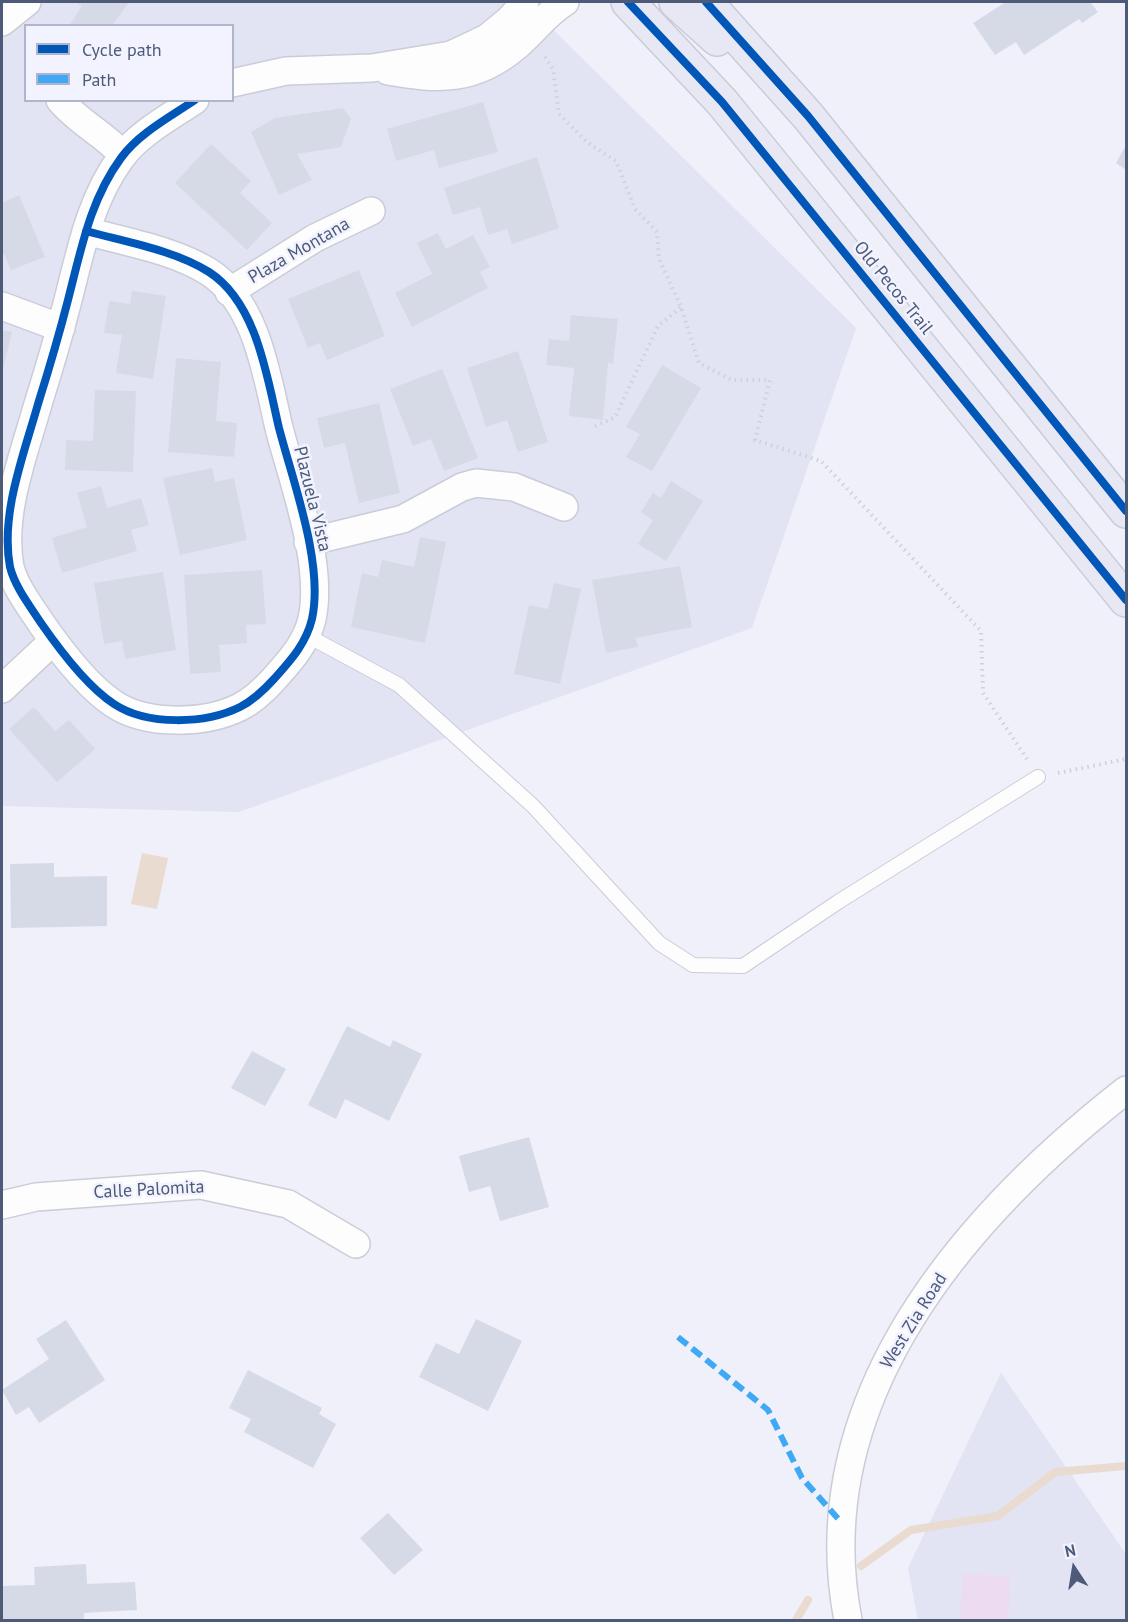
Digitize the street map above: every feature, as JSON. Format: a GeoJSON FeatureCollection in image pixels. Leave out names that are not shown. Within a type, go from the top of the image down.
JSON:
{"type":"FeatureCollection","features":[{"type":"Feature","properties":{"kind":"main road","name":"Old Pecos Trail"},"geometry":{"type":"LineString","coordinates":[[628,2],[722,102],[1126,600]]}},
{"type":"Feature","properties":{"kind":"main road"},"geometry":{"type":"LineString","coordinates":[[676,2],[808,116]]}},
{"type":"Feature","properties":{"kind":"main road"},"geometry":{"type":"LineString","coordinates":[[706,2],[808,116],[1126,512]]}},
{"type":"Feature","properties":{"kind":"street"},"geometry":{"type":"LineString","coordinates":[[234,82],[254,76],[286,71],[372,68],[451,55],[476,44],[509,20],[525,2]]}},
{"type":"Feature","properties":{"kind":"street"},"geometry":{"type":"LineString","coordinates":[[372,68],[431,78],[459,75],[481,68],[518,45],[554,9],[565,2]]}},
{"type":"Feature","properties":{"kind":"street"},"geometry":{"type":"LineString","coordinates":[[62,102],[71,113],[110,141],[123,155]]}},
{"type":"Feature","properties":{"kind":"street","name":"Plazuela Vista"},"geometry":{"type":"LineString","coordinates":[[86,231],[189,261],[220,280],[242,308],[265,370],[314,566],[312,618],[295,656],[261,693],[241,707],[203,718],[175,719],[147,716],[117,706],[103,695],[53,641],[21,593],[10,570],[7,547],[12,495],[61,328],[86,231],[94,203],[123,155],[158,125],[192,102]]}},
{"type":"Feature","properties":{"kind":"street","name":"Plaza Montana"},"geometry":{"type":"LineString","coordinates":[[229,292],[315,238],[370,211]]}},
{"type":"Feature","properties":{"kind":"street"},"geometry":{"type":"LineString","coordinates":[[2,306],[61,328]]}},
{"type":"Feature","properties":{"kind":"street"},"geometry":{"type":"LineString","coordinates":[[308,542],[404,519],[462,487],[476,483],[514,487],[564,507]]}},
{"type":"Feature","properties":{"kind":"street"},"geometry":{"type":"LineString","coordinates":[[2,689],[53,641]]}},
{"type":"Feature","properties":{"kind":"street","name":"West Zia Road"},"geometry":{"type":"LineString","coordinates":[[848,1620],[839,1539],[848,1468],[864,1413],[899,1338],[924,1298],[986,1218],[1047,1155],[1126,1090]]}},
{"type":"Feature","properties":{"kind":"street","name":"Calle Palomita"},"geometry":{"type":"LineString","coordinates":[[2,1205],[36,1197],[201,1185],[288,1204],[356,1244]]}},
{"type":"Feature","properties":{"kind":"lane"},"geometry":{"type":"LineString","coordinates":[[306,634],[399,685],[533,806],[659,943],[693,965],[743,966],[1038,777]]}},
{"type":"Feature","properties":{"kind":"path"},"geometry":{"type":"LineString","coordinates":[[540,49],[553,69],[559,114],[588,143],[616,162],[636,209],[657,232],[659,259],[681,307],[699,363],[732,380],[770,380],[755,440],[821,461],[981,631],[983,693],[1038,777],[1126,759]]}},
{"type":"Feature","properties":{"kind":"path"},"geometry":{"type":"LineString","coordinates":[[595,426],[615,417],[658,326],[681,307]]}},
{"type":"Feature","properties":{"kind":"shaded area"},"geometry":{"type":"Polygon","coordinates":[[[2,2],[525,2],[856,328],[752,628],[239,812],[2,806],[2,2]]]}},
{"type":"Feature","properties":{"kind":"shaded area"},"geometry":{"type":"Polygon","coordinates":[[[142,853],[168,858],[157,909],[131,904],[142,853]]]}},
{"type":"Feature","properties":{"kind":"shaded area"},"geometry":{"type":"Polygon","coordinates":[[[1001,1373],[1126,1554],[1126,1620],[918,1620],[908,1568],[1001,1373]]]}},
{"type":"Feature","properties":{"kind":"shaded area"},"geometry":{"type":"Polygon","coordinates":[[[963,1574],[1010,1576],[1009,1592],[1011,1593],[1007,1620],[960,1620],[963,1574]]]}},
{"type":"Feature","properties":{"kind":"building"},"geometry":{"type":"Polygon","coordinates":[[[75,2],[129,2],[113,24],[70,24],[82,6],[75,2]]]}},
{"type":"Feature","properties":{"kind":"building"},"geometry":{"type":"Polygon","coordinates":[[[1006,2],[1090,2],[1098,12],[1082,23],[1079,19],[1024,55],[1016,42],[995,55],[973,23],[1006,2]]]}},
{"type":"Feature","properties":{"kind":"building"},"geometry":{"type":"Polygon","coordinates":[[[483,102],[498,152],[439,168],[434,150],[396,161],[387,129],[483,102]]]}},
{"type":"Feature","properties":{"kind":"building"},"geometry":{"type":"Polygon","coordinates":[[[343,108],[351,119],[341,147],[297,154],[312,180],[279,195],[251,132],[275,118],[343,108]]]}},
{"type":"Feature","properties":{"kind":"building"},"geometry":{"type":"Polygon","coordinates":[[[211,144],[251,181],[240,193],[272,223],[247,250],[175,183],[211,144]]]}},
{"type":"Feature","properties":{"kind":"building"},"geometry":{"type":"Polygon","coordinates":[[[1126,145],[1126,170],[1116,163],[1126,145]]]}},
{"type":"Feature","properties":{"kind":"building"},"geometry":{"type":"Polygon","coordinates":[[[537,157],[559,228],[512,244],[507,229],[488,235],[480,207],[453,215],[444,188],[537,157]]]}},
{"type":"Feature","properties":{"kind":"building"},"geometry":{"type":"Polygon","coordinates":[[[19,195],[45,257],[11,270],[4,254],[2,255],[2,203],[19,195]]]}},
{"type":"Feature","properties":{"kind":"building"},"geometry":{"type":"Polygon","coordinates":[[[438,233],[446,249],[473,235],[490,267],[480,272],[488,288],[412,327],[395,293],[432,274],[417,243],[438,233]]]}},
{"type":"Feature","properties":{"kind":"building"},"geometry":{"type":"Polygon","coordinates":[[[359,270],[385,336],[327,360],[320,343],[308,348],[288,299],[359,270]]]}},
{"type":"Feature","properties":{"kind":"building"},"geometry":{"type":"Polygon","coordinates":[[[132,291],[166,296],[153,379],[116,373],[122,335],[104,333],[109,301],[130,304],[132,291]]]}},
{"type":"Feature","properties":{"kind":"building"},"geometry":{"type":"Polygon","coordinates":[[[571,315],[618,319],[613,364],[608,363],[603,420],[569,416],[574,368],[546,365],[549,339],[569,341],[571,315]]]}},
{"type":"Feature","properties":{"kind":"building"},"geometry":{"type":"Polygon","coordinates":[[[2,330],[12,332],[2,373],[2,330]]]}},
{"type":"Feature","properties":{"kind":"building"},"geometry":{"type":"Polygon","coordinates":[[[518,351],[548,442],[518,452],[507,420],[486,427],[467,368],[518,351]]]}},
{"type":"Feature","properties":{"kind":"building"},"geometry":{"type":"Polygon","coordinates":[[[176,358],[221,362],[216,421],[237,423],[234,457],[168,452],[176,358]]]}},
{"type":"Feature","properties":{"kind":"building"},"geometry":{"type":"Polygon","coordinates":[[[662,365],[701,388],[652,471],[626,457],[640,434],[626,427],[662,365]]]}},
{"type":"Feature","properties":{"kind":"building"},"geometry":{"type":"Polygon","coordinates":[[[442,369],[478,458],[444,471],[431,439],[413,446],[390,389],[442,369]]]}},
{"type":"Feature","properties":{"kind":"building"},"geometry":{"type":"Polygon","coordinates":[[[95,390],[136,391],[133,472],[65,470],[66,440],[93,441],[95,390]]]}},
{"type":"Feature","properties":{"kind":"building"},"geometry":{"type":"Polygon","coordinates":[[[379,403],[400,493],[359,503],[345,443],[324,448],[317,418],[379,403]]]}},
{"type":"Feature","properties":{"kind":"building"},"geometry":{"type":"Polygon","coordinates":[[[212,468],[215,482],[234,478],[247,540],[180,555],[163,478],[212,468]]]}},
{"type":"Feature","properties":{"kind":"building"},"geometry":{"type":"Polygon","coordinates":[[[671,481],[703,501],[666,561],[638,544],[653,520],[641,512],[653,493],[661,498],[671,481]]]}},
{"type":"Feature","properties":{"kind":"building"},"geometry":{"type":"Polygon","coordinates":[[[101,486],[107,508],[141,498],[149,525],[131,530],[137,551],[62,573],[52,538],[87,527],[77,493],[101,486]]]}},
{"type":"Feature","properties":{"kind":"building"},"geometry":{"type":"Polygon","coordinates":[[[420,537],[446,542],[425,643],[351,627],[362,573],[378,577],[382,560],[414,567],[420,537]]]}},
{"type":"Feature","properties":{"kind":"building"},"geometry":{"type":"Polygon","coordinates":[[[680,566],[692,627],[636,638],[638,647],[606,653],[592,580],[680,566]]]}},
{"type":"Feature","properties":{"kind":"building"},"geometry":{"type":"Polygon","coordinates":[[[262,570],[266,624],[246,625],[247,643],[219,645],[221,672],[190,674],[184,575],[262,570]]]}},
{"type":"Feature","properties":{"kind":"building"},"geometry":{"type":"Polygon","coordinates":[[[163,572],[176,650],[125,659],[122,641],[104,644],[94,583],[163,572]]]}},
{"type":"Feature","properties":{"kind":"building"},"geometry":{"type":"Polygon","coordinates":[[[554,583],[581,589],[560,684],[514,674],[529,605],[548,609],[554,583]]]}},
{"type":"Feature","properties":{"kind":"building"},"geometry":{"type":"Polygon","coordinates":[[[34,707],[55,731],[69,720],[95,749],[57,782],[9,729],[34,707]]]}},
{"type":"Feature","properties":{"kind":"building"},"geometry":{"type":"Polygon","coordinates":[[[54,863],[54,877],[107,876],[107,926],[11,928],[10,864],[54,863]]]}},
{"type":"Feature","properties":{"kind":"building"},"geometry":{"type":"Polygon","coordinates":[[[347,1026],[390,1047],[393,1040],[422,1054],[389,1121],[345,1099],[336,1119],[308,1105],[347,1026]]]}},
{"type":"Feature","properties":{"kind":"building"},"geometry":{"type":"Polygon","coordinates":[[[252,1051],[286,1069],[265,1106],[231,1088],[252,1051]]]}},
{"type":"Feature","properties":{"kind":"building"},"geometry":{"type":"Polygon","coordinates":[[[529,1137],[549,1207],[500,1221],[490,1186],[469,1192],[459,1156],[529,1137]]]}},
{"type":"Feature","properties":{"kind":"building"},"geometry":{"type":"Polygon","coordinates":[[[476,1319],[522,1341],[488,1411],[419,1377],[436,1343],[459,1354],[476,1319]]]}},
{"type":"Feature","properties":{"kind":"building"},"geometry":{"type":"Polygon","coordinates":[[[66,1320],[105,1380],[39,1423],[29,1407],[16,1415],[2,1390],[49,1359],[36,1339],[66,1320]]]}},
{"type":"Feature","properties":{"kind":"building"},"geometry":{"type":"Polygon","coordinates":[[[248,1370],[322,1408],[319,1414],[336,1424],[313,1468],[244,1432],[251,1419],[229,1408],[248,1370]]]}},
{"type":"Feature","properties":{"kind":"building"},"geometry":{"type":"Polygon","coordinates":[[[388,1513],[423,1550],[394,1575],[360,1538],[388,1513]]]}},
{"type":"Feature","properties":{"kind":"building"},"geometry":{"type":"Polygon","coordinates":[[[86,1564],[87,1584],[135,1582],[137,1610],[84,1613],[84,1620],[2,1620],[2,1586],[35,1585],[34,1567],[86,1564]]]}},
{"type":"Feature","properties":{"kind":"waterway"},"geometry":{"type":"LineString","coordinates":[[861,1566],[911,1530],[998,1516],[1055,1472],[1126,1466]]}},
{"type":"Feature","properties":{"kind":"waterway"},"geometry":{"type":"LineString","coordinates":[[796,1620],[808,1600]]}},
{"type":"Feature","properties":{"kind":"marked path"},"geometry":{"type":"LineString","coordinates":[[678,1337],[768,1410],[802,1478],[841,1522]]}},
{"type":"Feature","properties":{"kind":"cycle path"},"geometry":{"type":"LineString","coordinates":[[628,2],[722,102],[1126,600]]}},
{"type":"Feature","properties":{"kind":"cycle path"},"geometry":{"type":"LineString","coordinates":[[706,2],[808,116],[1126,511]]}},
{"type":"Feature","properties":{"kind":"cycle path"},"geometry":{"type":"LineString","coordinates":[[86,231],[101,191],[128,149],[155,126],[192,102]]}},
{"type":"Feature","properties":{"kind":"cycle path"},"geometry":{"type":"LineString","coordinates":[[86,231],[165,252],[209,272],[238,302],[258,342],[311,549],[315,597],[309,628],[302,644],[291,659],[258,695],[226,713],[194,719],[159,719],[127,711],[114,704],[84,678],[65,656],[28,603],[12,574],[8,526],[15,484],[86,231]]}}]}
